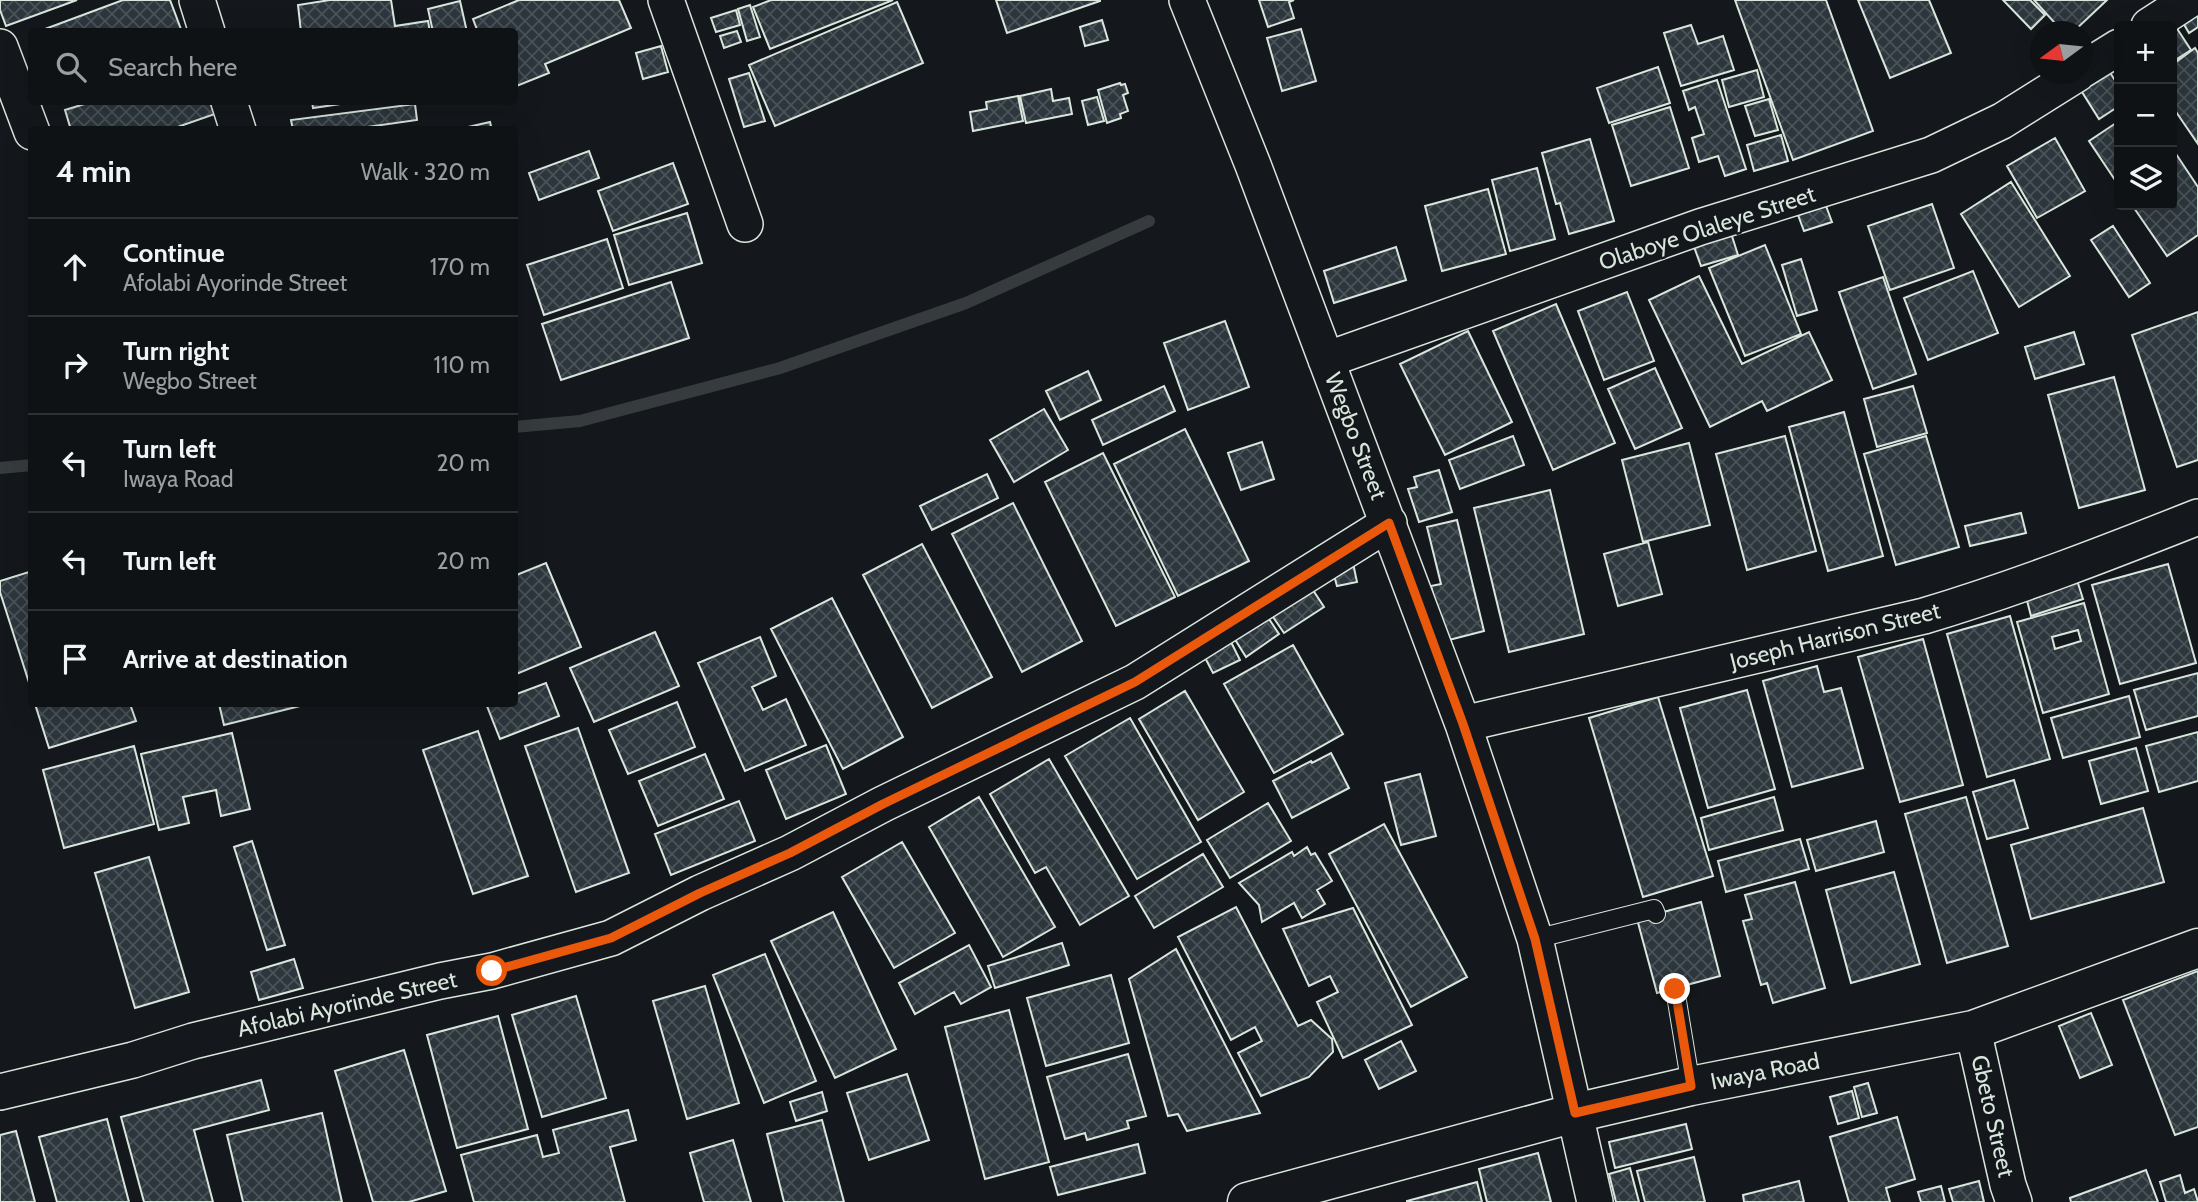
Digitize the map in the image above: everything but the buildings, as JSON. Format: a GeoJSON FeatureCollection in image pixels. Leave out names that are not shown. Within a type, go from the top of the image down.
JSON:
{"type":"FeatureCollection","features":[{"type":"Feature","properties":{"kind":"street"},"geometry":{"type":"LineString","coordinates":[[197,0],[206,28]]}},
{"type":"Feature","properties":{"kind":"street"},"geometry":{"type":"LineString","coordinates":[[666,0],[745,224]]}},
{"type":"Feature","properties":{"kind":"street","name":"Wegbo Street"},"geometry":{"type":"LineString","coordinates":[[1187,0],[1254,165],[1463,724],[1535,939],[1595,1202]]}},
{"type":"Feature","properties":{"kind":"street"},"geometry":{"type":"LineString","coordinates":[[2158,21],[2189,0]]}},
{"type":"Feature","properties":{"kind":"street"},"geometry":{"type":"LineString","coordinates":[[0,47],[30,126]]}},
{"type":"Feature","properties":{"kind":"street"},"geometry":{"type":"LineString","coordinates":[[2093,63],[2114,50]]}},
{"type":"Feature","properties":{"kind":"street","name":"Olaboye Olaleye Street"},"geometry":{"type":"LineString","coordinates":[[1326,360],[1700,227],[1931,155],[2002,121],[2061,84]]}},
{"type":"Feature","properties":{"kind":"street"},"geometry":{"type":"LineString","coordinates":[[230,105],[237,126]]}},
{"type":"Feature","properties":{"kind":"street","name":"Joseph Harrison Street"},"geometry":{"type":"LineString","coordinates":[[1463,724],[1924,616],[2073,566],[2198,517]]}},
{"type":"Feature","properties":{"kind":"street","name":"Afolabi Ayorinde Street"},"geometry":{"type":"LineString","coordinates":[[0,1092],[133,1060],[193,1041],[440,981],[492,971],[611,938],[700,893],[790,853],[883,804],[1135,682],[1389,523]]}},
{"type":"Feature","properties":{"kind":"street","name":"Iwaya Road"},"geometry":{"type":"LineString","coordinates":[[1247,1202],[1575,1113],[1691,1086],[1973,1030],[2198,948]]}},
{"type":"Feature","properties":{"kind":"street","name":"Gbeto Street"},"geometry":{"type":"LineString","coordinates":[[1973,1030],[2014,1202]]}},
{"type":"Feature","properties":{"kind":"lane"},"geometry":{"type":"LineString","coordinates":[[1535,939],[1654,909],[1656,914]]}},
{"type":"Feature","properties":{"kind":"lane"},"geometry":{"type":"LineString","coordinates":[[1675,989],[1691,1086]]}},
{"type":"Feature","properties":{"kind":"waterway"},"geometry":{"type":"LineString","coordinates":[[518,427],[580,421],[780,368],[966,303],[1149,221]]}},
{"type":"Feature","properties":{"kind":"waterway"},"geometry":{"type":"LineString","coordinates":[[0,468],[28,465]]}},
{"type":"Feature","properties":{"kind":"route"},"geometry":{"type":"LineString","coordinates":[[492,971],[611,938],[700,893],[790,853],[883,804],[1135,682],[1389,523],[1463,724],[1535,939],[1575,1113],[1691,1086],[1675,989]]}}]}
